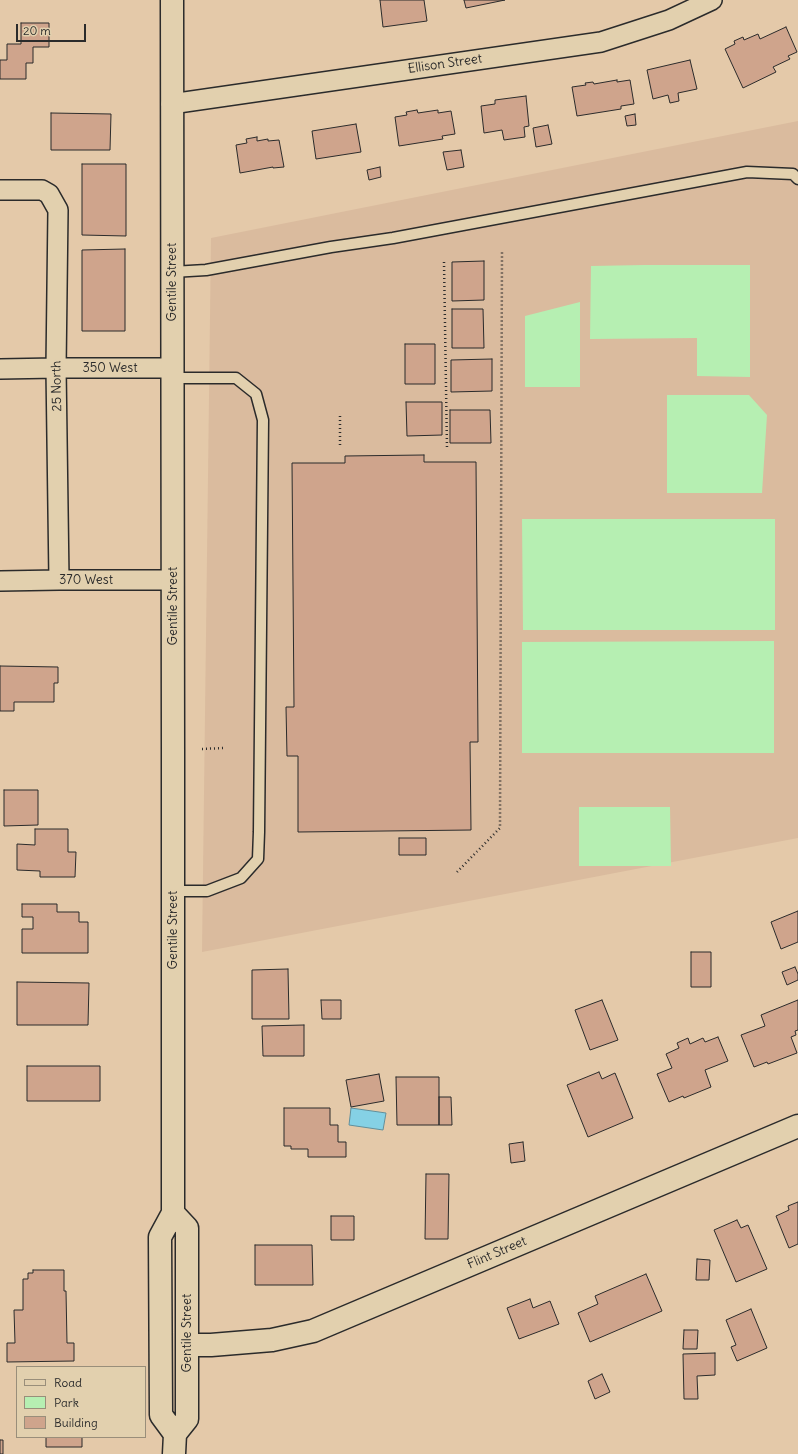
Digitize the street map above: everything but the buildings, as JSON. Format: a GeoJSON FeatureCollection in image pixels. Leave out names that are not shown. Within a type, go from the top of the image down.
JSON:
{"type":"FeatureCollection","features":[{"type":"Feature","properties":{"kind":"main road","name":"Gentile Street"},"geometry":{"type":"LineString","coordinates":[[172,0],[173,891],[171,1216],[160,1237],[161,1415],[172,1438]]}},
{"type":"Feature","properties":{"kind":"main road","name":"Flint Street"},"geometry":{"type":"LineString","coordinates":[[187,1345],[211,1345],[272,1340],[313,1331],[798,1126]]}},
{"type":"Feature","properties":{"kind":"main road","name":"Gentile Street"},"geometry":{"type":"LineString","coordinates":[[171,1216],[186,1228],[187,1345]]}},
{"type":"Feature","properties":{"kind":"main road"},"geometry":{"type":"LineString","coordinates":[[172,1438],[171,1399],[177,1355],[187,1345]]}},
{"type":"Feature","properties":{"kind":"street","name":"Ellison Street"},"geometry":{"type":"LineString","coordinates":[[171,104],[601,42],[669,20],[712,0]]}},
{"type":"Feature","properties":{"kind":"street","name":"25 North"},"geometry":{"type":"LineString","coordinates":[[0,190],[42,190],[49,194],[58,210],[56,368],[59,580]]}},
{"type":"Feature","properties":{"kind":"street","name":"350 West"},"geometry":{"type":"LineString","coordinates":[[0,369],[56,368],[172,373]]}},
{"type":"Feature","properties":{"kind":"street","name":"370 West"},"geometry":{"type":"LineString","coordinates":[[0,582],[59,580],[173,580]]}},
{"type":"Feature","properties":{"kind":"lane"},"geometry":{"type":"LineString","coordinates":[[172,272],[206,270],[332,247],[393,238],[746,172],[793,174],[798,180]]}},
{"type":"Feature","properties":{"kind":"lane"},"geometry":{"type":"LineString","coordinates":[[172,373],[236,378],[256,394],[263,420],[258,859],[241,878],[207,890],[173,891]]}},
{"type":"Feature","properties":{"kind":"path"},"geometry":{"type":"LineString","coordinates":[[457,872],[500,828],[502,252]]}},
{"type":"Feature","properties":{"kind":"path"},"geometry":{"type":"LineString","coordinates":[[444,262],[447,449]]}},
{"type":"Feature","properties":{"kind":"path"},"geometry":{"type":"LineString","coordinates":[[340,416],[340,447]]}},
{"type":"Feature","properties":{"kind":"path"},"geometry":{"type":"LineString","coordinates":[[202,749],[223,748]]}},
{"type":"Feature","properties":{"kind":"shaded area"},"geometry":{"type":"Polygon","coordinates":[[[798,121],[798,838],[202,952],[211,238],[798,121]]]}},
{"type":"Feature","properties":{"kind":"green space"},"geometry":{"type":"Polygon","coordinates":[[[750,265],[750,377],[697,376],[697,338],[590,339],[591,266],[750,265]]]}},
{"type":"Feature","properties":{"kind":"green space"},"geometry":{"type":"Polygon","coordinates":[[[580,302],[580,387],[525,387],[525,316],[580,302]]]}},
{"type":"Feature","properties":{"kind":"green space"},"geometry":{"type":"Polygon","coordinates":[[[667,395],[749,395],[767,415],[762,493],[667,493],[667,395]]]}},
{"type":"Feature","properties":{"kind":"green space"},"geometry":{"type":"Polygon","coordinates":[[[522,519],[775,519],[775,630],[523,630],[522,519]]]}},
{"type":"Feature","properties":{"kind":"green space"},"geometry":{"type":"Polygon","coordinates":[[[774,641],[774,753],[522,753],[522,642],[774,641]]]}},
{"type":"Feature","properties":{"kind":"green space"},"geometry":{"type":"Polygon","coordinates":[[[579,807],[670,807],[671,866],[579,866],[579,807]]]}},
{"type":"Feature","properties":{"kind":"water"},"geometry":{"type":"Polygon","coordinates":[[[351,1108],[386,1113],[383,1130],[349,1125],[351,1108]]]}}]}
